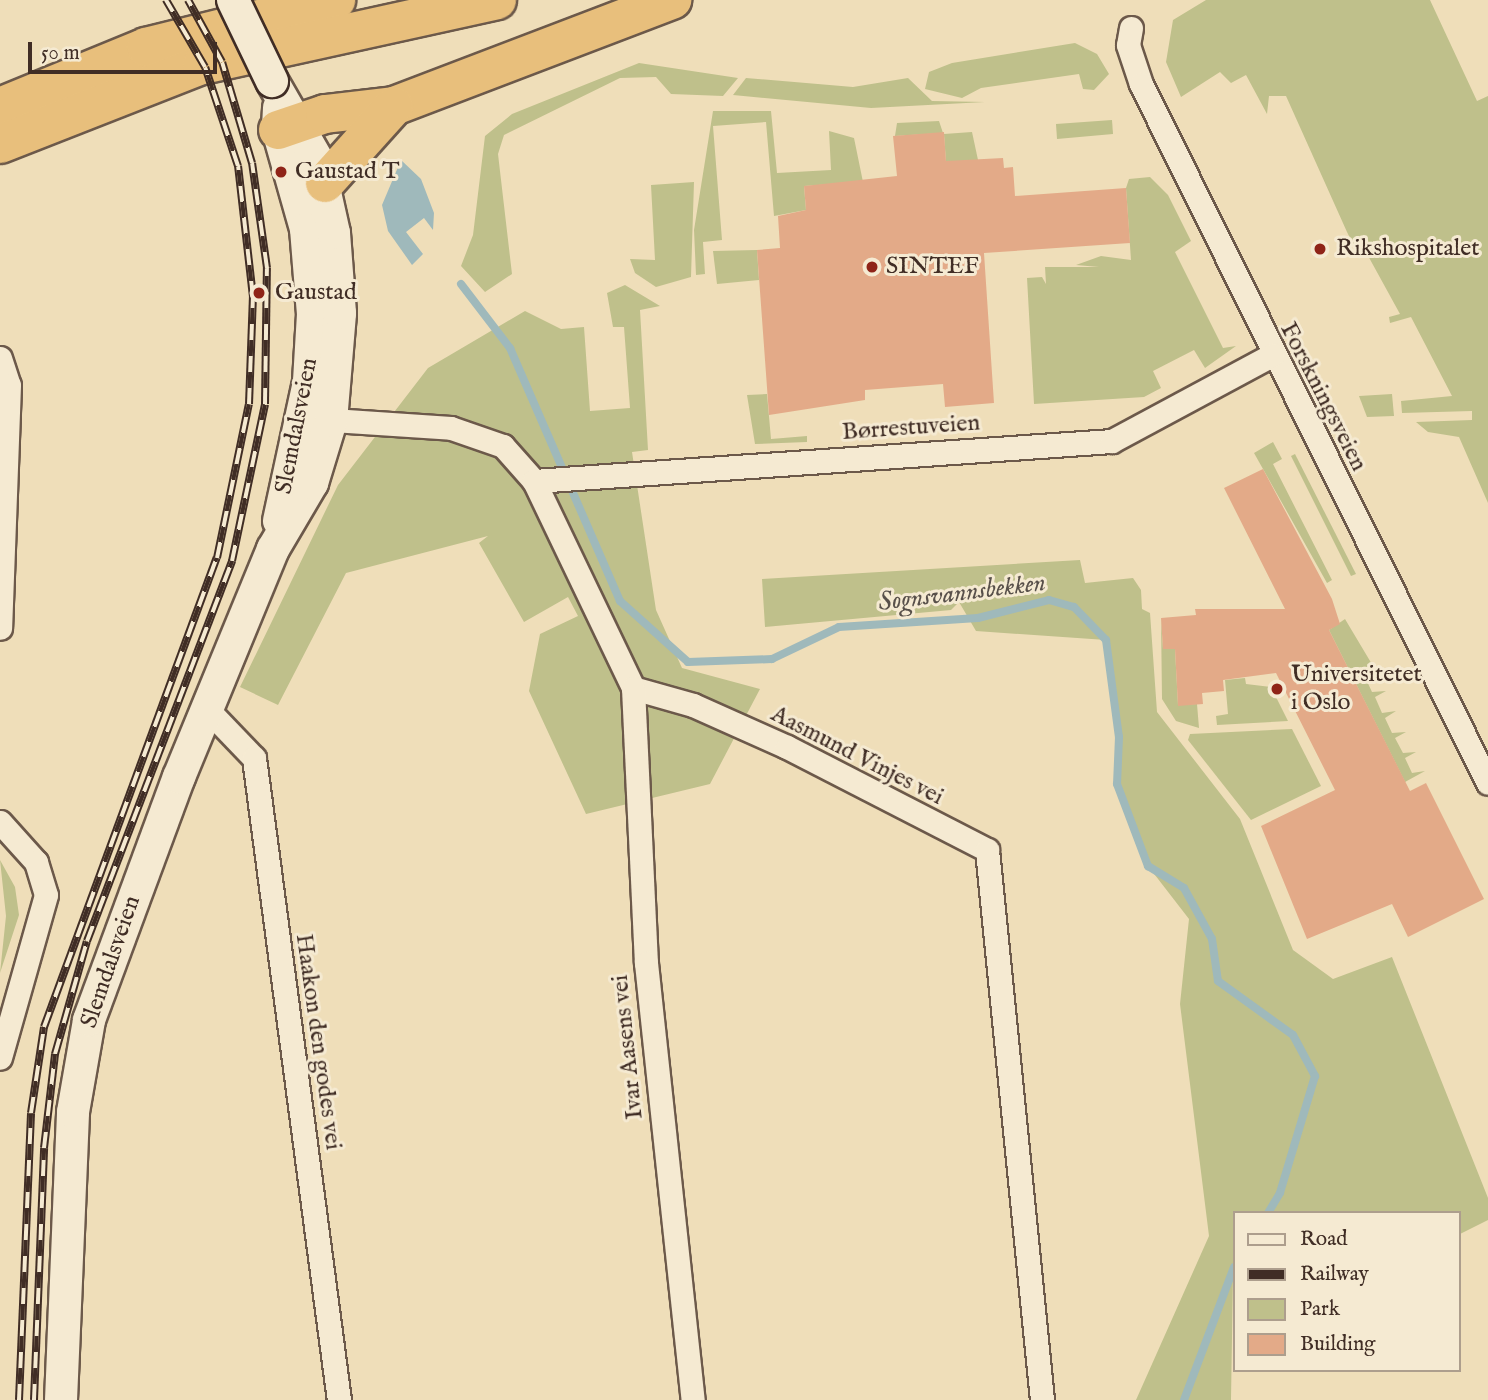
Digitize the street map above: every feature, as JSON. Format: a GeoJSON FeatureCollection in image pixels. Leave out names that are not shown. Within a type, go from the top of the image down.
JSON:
{"type":"FeatureCollection","features":[{"type":"Feature","properties":{"kind":"highway"},"geometry":{"type":"LineString","coordinates":[[0,107],[146,47],[336,0]]}},
{"type":"Feature","properties":{"kind":"highway"},"geometry":{"type":"LineString","coordinates":[[0,144],[202,65],[497,0]]}},
{"type":"Feature","properties":{"kind":"highway"},"geometry":{"type":"LineString","coordinates":[[282,107],[394,106],[672,0]]}},
{"type":"Feature","properties":{"kind":"highway"},"geometry":{"type":"LineString","coordinates":[[325,183],[394,106]]}},
{"type":"Feature","properties":{"kind":"main road","name":"Slemdalsveien"},"geometry":{"type":"LineString","coordinates":[[61,1400],[70,1154],[83,1044],[114,943],[273,550],[312,483],[317,419],[340,313],[325,183],[282,107],[233,0]]}},
{"type":"Feature","properties":{"kind":"main road","name":"Slemdalsveien"},"geometry":{"type":"LineString","coordinates":[[282,107],[311,279],[317,419]]}},
{"type":"Feature","properties":{"kind":"street","name":"Forskningsveien"},"geometry":{"type":"LineString","coordinates":[[1131,28],[1128,45],[1141,84],[1272,355],[1488,783]]}},
{"type":"Feature","properties":{"kind":"street","name":"Børrestuveien"},"geometry":{"type":"LineString","coordinates":[[540,480],[1112,441],[1272,355]]}},
{"type":"Feature","properties":{"kind":"street"},"geometry":{"type":"LineString","coordinates":[[0,358],[9,385],[0,628]]}},
{"type":"Feature","properties":{"kind":"street"},"geometry":{"type":"LineString","coordinates":[[317,419],[474,432],[503,446],[540,480],[634,688]]}},
{"type":"Feature","properties":{"kind":"street","name":"Ivar Aasens vei"},"geometry":{"type":"LineString","coordinates":[[634,688],[646,963],[693,1400]]}},
{"type":"Feature","properties":{"kind":"street","name":"Aasmund Vinjes vei"},"geometry":{"type":"LineString","coordinates":[[634,688],[693,705],[764,737],[987,850],[1042,1400]]}},
{"type":"Feature","properties":{"kind":"street","name":"Haakon den godes vei"},"geometry":{"type":"LineString","coordinates":[[208,710],[254,758],[339,1400]]}},
{"type":"Feature","properties":{"kind":"street"},"geometry":{"type":"LineString","coordinates":[[0,822],[36,862],[46,895],[0,1058]]}},
{"type":"Feature","properties":{"kind":"green space"},"geometry":{"type":"Polygon","coordinates":[[[1206,0],[1430,0],[1477,101],[1488,96],[1488,503],[1459,437],[1428,432],[1416,422],[1472,420],[1472,411],[1402,413],[1401,401],[1452,396],[1411,317],[1390,323],[1389,317],[1400,314],[1361,243],[1354,246],[1286,96],[1269,96],[1267,114],[1246,75],[1231,83],[1220,72],[1181,97],[1166,62],[1173,20],[1206,0]]]}},
{"type":"Feature","properties":{"kind":"green space"},"geometry":{"type":"Polygon","coordinates":[[[1075,43],[1097,54],[1109,74],[1094,90],[1083,89],[1079,74],[981,88],[962,98],[925,89],[929,72],[952,63],[1075,43]]]}},
{"type":"Feature","properties":{"kind":"green space"},"geometry":{"type":"Polygon","coordinates":[[[639,63],[738,78],[723,96],[671,94],[656,77],[620,78],[504,135],[498,154],[512,274],[485,292],[461,266],[473,235],[485,136],[512,114],[639,63]]]}},
{"type":"Feature","properties":{"kind":"green space"},"geometry":{"type":"Polygon","coordinates":[[[746,78],[853,87],[908,78],[932,101],[985,102],[871,108],[733,95],[746,78]]]}},
{"type":"Feature","properties":{"kind":"green space"},"geometry":{"type":"Polygon","coordinates":[[[713,111],[771,111],[777,173],[831,170],[829,131],[854,138],[863,182],[804,186],[806,210],[774,216],[766,122],[713,126],[722,240],[703,242],[705,274],[696,275],[694,230],[713,111]]]}},
{"type":"Feature","properties":{"kind":"green space"},"geometry":{"type":"Polygon","coordinates":[[[1112,120],[1113,134],[1057,139],[1056,124],[1112,120]]]}},
{"type":"Feature","properties":{"kind":"green space"},"geometry":{"type":"Polygon","coordinates":[[[939,121],[943,133],[895,136],[897,123],[939,121]]]}},
{"type":"Feature","properties":{"kind":"green space"},"geometry":{"type":"Polygon","coordinates":[[[972,132],[978,160],[949,204],[944,134],[972,132]]]}},
{"type":"Feature","properties":{"kind":"green space"},"geometry":{"type":"Polygon","coordinates":[[[1150,177],[1168,195],[1191,241],[1175,252],[1223,348],[1236,346],[1205,368],[1194,350],[1153,371],[1161,388],[1144,397],[1034,404],[1027,278],[1042,277],[1046,284],[1045,267],[1099,267],[1076,265],[1101,256],[1131,260],[1126,188],[1129,179],[1150,177]]]}},
{"type":"Feature","properties":{"kind":"green space"},"geometry":{"type":"Polygon","coordinates":[[[694,182],[691,277],[656,287],[635,273],[630,259],[655,260],[651,185],[694,182]]]}},
{"type":"Feature","properties":{"kind":"green space"},"geometry":{"type":"Polygon","coordinates":[[[757,250],[759,280],[717,284],[713,251],[757,250]]]}},
{"type":"Feature","properties":{"kind":"green space"},"geometry":{"type":"Polygon","coordinates":[[[625,285],[660,306],[640,310],[648,450],[632,452],[656,610],[682,668],[760,689],[710,784],[586,814],[529,691],[540,634],[578,616],[568,597],[524,622],[479,543],[488,536],[346,573],[278,705],[240,687],[338,485],[428,368],[525,311],[561,329],[584,327],[590,411],[630,408],[624,327],[613,327],[607,293],[625,285]]]}},
{"type":"Feature","properties":{"kind":"green space"},"geometry":{"type":"Polygon","coordinates":[[[767,394],[771,439],[807,436],[807,442],[755,444],[747,395],[767,394]]]}},
{"type":"Feature","properties":{"kind":"green space"},"geometry":{"type":"Polygon","coordinates":[[[1392,394],[1394,416],[1367,417],[1359,396],[1392,394]]]}},
{"type":"Feature","properties":{"kind":"green space"},"geometry":{"type":"Polygon","coordinates":[[[1273,442],[1282,459],[1273,464],[1332,580],[1327,583],[1254,453],[1273,442]]]}},
{"type":"Feature","properties":{"kind":"green space"},"geometry":{"type":"Polygon","coordinates":[[[1295,454],[1356,574],[1351,576],[1291,456],[1295,454]]]}},
{"type":"Feature","properties":{"kind":"green space"},"geometry":{"type":"Polygon","coordinates":[[[1080,560],[1085,583],[1133,578],[1141,590],[1142,609],[1150,613],[1157,712],[1240,819],[1293,950],[1333,979],[1392,957],[1488,1198],[1488,1220],[1460,1234],[1460,1211],[1232,1211],[1231,1400],[1136,1400],[1209,1236],[1180,1004],[1189,919],[1148,866],[1117,784],[1119,737],[1106,640],[976,631],[959,602],[951,610],[765,627],[762,579],[1080,560]]]}},
{"type":"Feature","properties":{"kind":"green space"},"geometry":{"type":"Polygon","coordinates":[[[1161,618],[1163,649],[1175,649],[1178,705],[1197,704],[1199,728],[1176,721],[1162,699],[1161,618]]]}},
{"type":"Feature","properties":{"kind":"green space"},"geometry":{"type":"Polygon","coordinates":[[[1345,619],[1376,671],[1365,677],[1372,692],[1386,691],[1375,697],[1382,713],[1396,711],[1385,718],[1392,733],[1406,732],[1395,738],[1403,753],[1416,752],[1405,758],[1412,773],[1425,771],[1405,782],[1329,630],[1345,619]]]}},
{"type":"Feature","properties":{"kind":"green space"},"geometry":{"type":"Polygon","coordinates":[[[1245,678],[1246,684],[1271,687],[1288,721],[1217,725],[1216,716],[1228,714],[1225,680],[1245,678]]]}},
{"type":"Feature","properties":{"kind":"green space"},"geometry":{"type":"Polygon","coordinates":[[[1292,729],[1321,786],[1251,820],[1188,740],[1190,734],[1292,729]]]}},
{"type":"Feature","properties":{"kind":"green space"},"geometry":{"type":"Polygon","coordinates":[[[0,860],[15,887],[19,915],[0,973],[6,916],[0,860]]]}},
{"type":"Feature","properties":{"kind":"water"},"geometry":{"type":"Polygon","coordinates":[[[401,160],[421,179],[434,213],[433,230],[424,218],[406,232],[423,254],[412,265],[388,231],[382,205],[401,160]]]}},
{"type":"Feature","properties":{"kind":"building","name":"SINTEF"},"geometry":{"type":"Polygon","coordinates":[[[944,132],[946,161],[1003,158],[1004,168],[1013,167],[1015,196],[1126,188],[1130,243],[984,253],[994,403],[945,407],[943,384],[865,390],[865,400],[769,415],[757,250],[780,248],[778,216],[806,210],[804,186],[897,176],[893,136],[944,132]]]}},
{"type":"Feature","properties":{"kind":"building"},"geometry":{"type":"Polygon","coordinates":[[[1263,469],[1332,599],[1340,624],[1329,630],[1410,791],[1426,783],[1484,899],[1408,937],[1392,904],[1307,939],[1261,826],[1335,790],[1276,673],[1223,680],[1224,691],[1202,693],[1203,704],[1178,706],[1175,649],[1163,649],[1161,618],[1196,615],[1195,609],[1285,609],[1224,488],[1263,469]]]}},
{"type":"Feature","properties":{"kind":"waterway","name":"Sognsvannsbekken"},"geometry":{"type":"LineString","coordinates":[[461,284],[510,348],[620,601],[688,662],[772,659],[839,627],[978,618],[1049,600],[1074,607],[1106,640],[1119,737],[1117,784],[1148,866],[1184,888],[1212,939],[1218,981],[1293,1035],[1315,1076],[1280,1193],[1269,1211]]}},
{"type":"Feature","properties":{"kind":"waterway","name":"Sognsvannsbekken"},"geometry":{"type":"LineString","coordinates":[[1184,1400],[1232,1272]]}},
{"type":"Feature","properties":{"kind":"railway"},"geometry":{"type":"LineString","coordinates":[[19,1400],[31,1113],[44,1027],[217,558],[249,404],[253,297],[238,166],[205,67],[166,0]]}},
{"type":"Feature","properties":{"kind":"railway"},"geometry":{"type":"LineString","coordinates":[[34,1400],[44,1148],[55,1054],[87,941],[232,561],[265,404],[267,268],[252,163],[222,62],[188,0]]}},
{"type":"Feature","properties":{"kind":"place","name":"Gaustad T"},"geometry":{"type":"Point","coordinates":[281,172]}},
{"type":"Feature","properties":{"kind":"place","name":"Rikshospitalet"},"geometry":{"type":"Point","coordinates":[1320,249]}},
{"type":"Feature","properties":{"kind":"place","name":"SINTEF"},"geometry":{"type":"Point","coordinates":[872,267]}},
{"type":"Feature","properties":{"kind":"place","name":"Gaustad"},"geometry":{"type":"Point","coordinates":[259,293]}},
{"type":"Feature","properties":{"kind":"place","name":"Universitetet i Oslo"},"geometry":{"type":"Point","coordinates":[1277,689]}}]}
